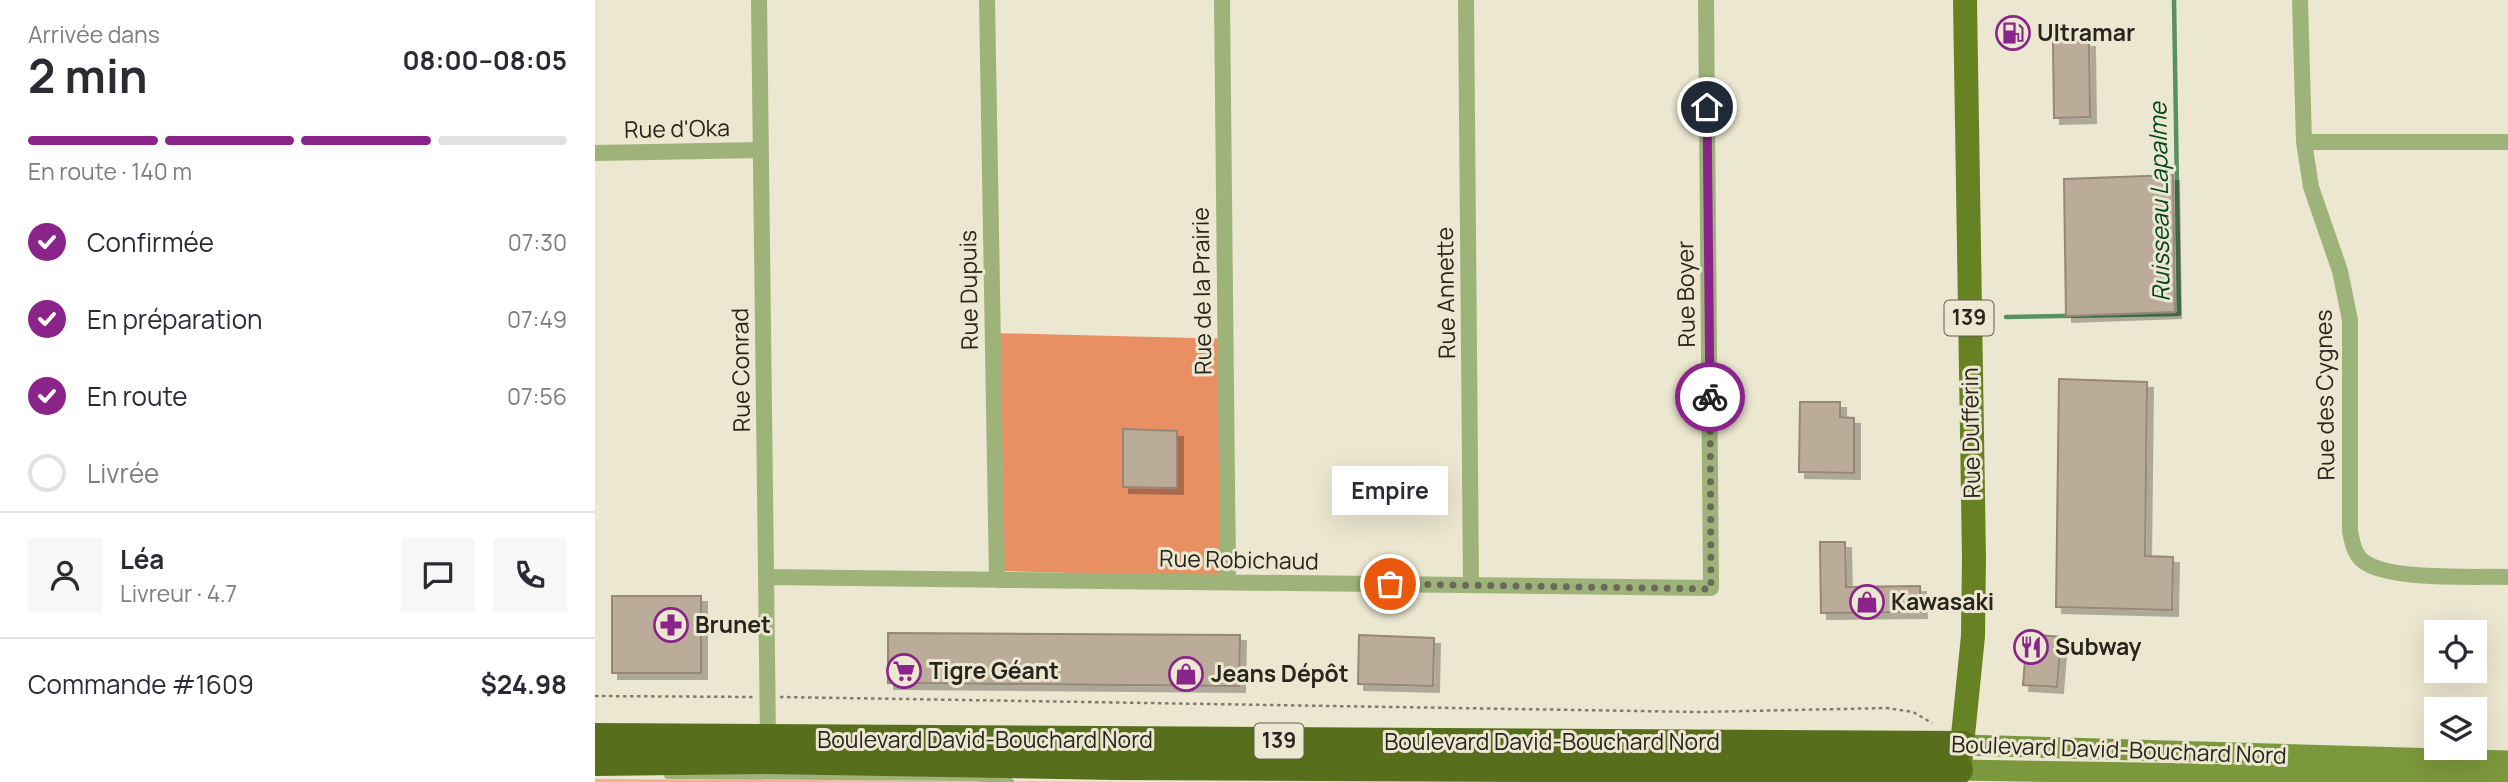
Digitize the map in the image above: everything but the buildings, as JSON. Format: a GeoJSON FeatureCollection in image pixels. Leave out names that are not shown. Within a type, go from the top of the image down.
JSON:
{"type":"FeatureCollection","features":[{"type":"Feature","properties":{"kind":"highway","name":"Boulevard David-Bouchard Nord"},"geometry":{"type":"LineString","coordinates":[[595,737],[1549,743],[1960,766]]}},
{"type":"Feature","properties":{"kind":"highway","name":"Boulevard David-Bouchard Nord"},"geometry":{"type":"LineString","coordinates":[[595,762],[768,760],[1076,765],[1838,768],[1960,766]]}},
{"type":"Feature","properties":{"kind":"highway"},"geometry":{"type":"LineString","coordinates":[[1838,768],[1885,782]]}},
{"type":"Feature","properties":{"kind":"main road","name":"Rue Dufferin"},"geometry":{"type":"LineString","coordinates":[[1960,766],[1973,636],[1974,570],[1965,0]]}},
{"type":"Feature","properties":{"kind":"street","name":"Rue Conrad"},"geometry":{"type":"LineString","coordinates":[[759,0],[768,738]]}},
{"type":"Feature","properties":{"kind":"street","name":"Rue Dupuis"},"geometry":{"type":"LineString","coordinates":[[987,0],[997,580]]}},
{"type":"Feature","properties":{"kind":"street","name":"Rue de la Prairie"},"geometry":{"type":"LineString","coordinates":[[1222,0],[1228,582]]}},
{"type":"Feature","properties":{"kind":"street","name":"Rue Annette"},"geometry":{"type":"LineString","coordinates":[[1466,0],[1471,585]]}},
{"type":"Feature","properties":{"kind":"street","name":"Rue Boyer"},"geometry":{"type":"LineString","coordinates":[[1706,0],[1711,589]]}},
{"type":"Feature","properties":{"kind":"street","name":"Rue des Cygnes"},"geometry":{"type":"LineString","coordinates":[[2300,0],[2304,142],[2311,187],[2340,271],[2350,320],[2350,531],[2354,548],[2362,561],[2382,569],[2413,575],[2508,577]]}},
{"type":"Feature","properties":{"kind":"street"},"geometry":{"type":"LineString","coordinates":[[2304,142],[2508,142]]}},
{"type":"Feature","properties":{"kind":"street","name":"Rue d'Oka"},"geometry":{"type":"LineString","coordinates":[[595,153],[761,150]]}},
{"type":"Feature","properties":{"kind":"street","name":"Rue Robichaud"},"geometry":{"type":"LineString","coordinates":[[766,576],[1711,589]]}},
{"type":"Feature","properties":{"kind":"street","name":"Boulevard David-Bouchard Nord"},"geometry":{"type":"LineString","coordinates":[[1960,766],[2508,761]]}},
{"type":"Feature","properties":{"kind":"street","name":"Boulevard David-Bouchard Nord"},"geometry":{"type":"LineString","coordinates":[[1960,766],[2508,779]]}},
{"type":"Feature","properties":{"kind":"lane"},"geometry":{"type":"LineString","coordinates":[[1419,752],[1549,743]]}},
{"type":"Feature","properties":{"kind":"lane"},"geometry":{"type":"LineString","coordinates":[[595,769],[635,772]]}},
{"type":"Feature","properties":{"kind":"lane"},"geometry":{"type":"LineString","coordinates":[[662,774],[975,777],[1010,782]]}},
{"type":"Feature","properties":{"kind":"path"},"geometry":{"type":"LineString","coordinates":[[595,696],[1699,712],[1887,708],[1913,712],[1960,766]]}},
{"type":"Feature","properties":{"kind":"shaded area"},"geometry":{"type":"Polygon","coordinates":[[[993,333],[1232,339],[1236,577],[995,571],[993,333]]]}},
{"type":"Feature","properties":{"kind":"shaded area"},"geometry":{"type":"Polygon","coordinates":[[[595,779],[1129,782],[595,782],[595,779]]]}},
{"type":"Feature","properties":{"kind":"waterway","name":"Ruisseau Lapalme"},"geometry":{"type":"LineString","coordinates":[[2006,317],[2179,314],[2174,0]]}},
{"type":"Feature","properties":{"kind":"way so far"},"geometry":{"type":"LineString","coordinates":[[1390,584],[1711,589],[1710,397]]}},
{"type":"Feature","properties":{"kind":"place","name":"Ultramar"},"geometry":{"type":"Point","coordinates":[2013,33]}},
{"type":"Feature","properties":{"kind":"place","name":"Empire"},"geometry":{"type":"Point","coordinates":[1390,584]}},
{"type":"Feature","properties":{"kind":"place","name":"Kawasaki"},"geometry":{"type":"Point","coordinates":[1867,602]}},
{"type":"Feature","properties":{"kind":"place","name":"Brunet"},"geometry":{"type":"Point","coordinates":[671,625]}},
{"type":"Feature","properties":{"kind":"place","name":"Subway"},"geometry":{"type":"Point","coordinates":[2031,647]}},
{"type":"Feature","properties":{"kind":"place","name":"Tigre Géant"},"geometry":{"type":"Point","coordinates":[904,671]}},
{"type":"Feature","properties":{"kind":"place","name":"Jeans Dépôt"},"geometry":{"type":"Point","coordinates":[1186,674]}},
{"type":"Feature","properties":{"kind":"route"},"geometry":{"type":"LineString","coordinates":[[1707,107],[1710,397]]}}]}
